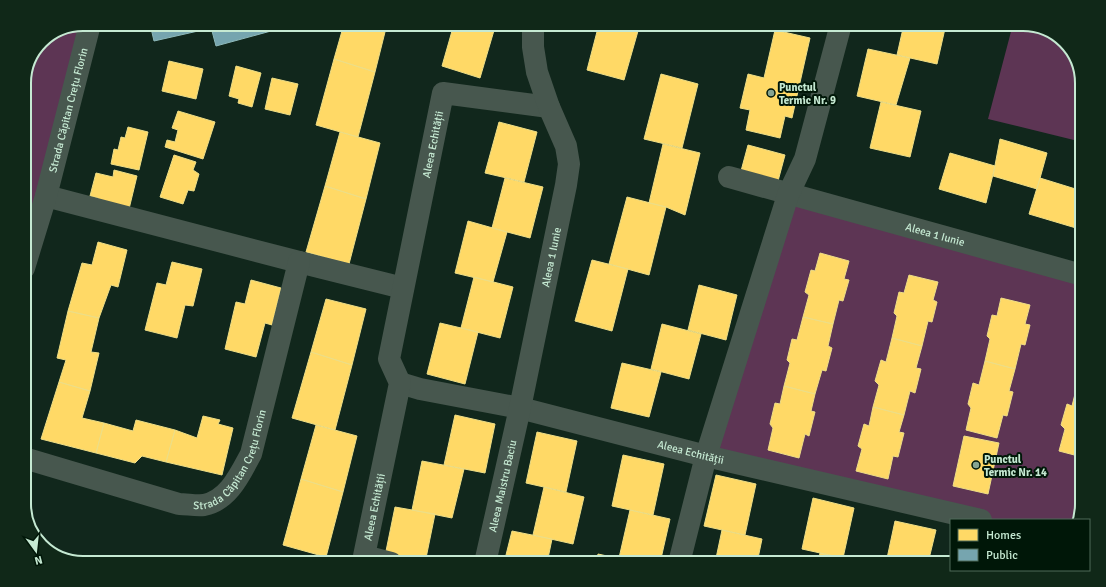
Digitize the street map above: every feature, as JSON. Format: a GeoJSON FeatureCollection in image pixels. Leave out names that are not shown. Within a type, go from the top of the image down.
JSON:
{"type":"FeatureCollection","features":[{"type":"Feature","properties":{"kind":"street","name":"Strada Căpitan Crețu Florin"},"geometry":{"type":"LineString","coordinates":[[31,245],[46,196],[88,31]]}},
{"type":"Feature","properties":{"kind":"street"},"geometry":{"type":"LineString","coordinates":[[533,31],[533,47],[537,72],[549,107]]}},
{"type":"Feature","properties":{"kind":"street"},"geometry":{"type":"LineString","coordinates":[[681,556],[706,456],[788,194],[805,159],[839,31]]}},
{"type":"Feature","properties":{"kind":"street","name":"Aleea Echității"},"geometry":{"type":"LineString","coordinates":[[364,556],[400,383],[389,359],[402,288],[443,93],[549,107]]}},
{"type":"Feature","properties":{"kind":"street","name":"Aleea 1 Iunie"},"geometry":{"type":"LineString","coordinates":[[520,408],[569,164],[566,146],[549,107]]}},
{"type":"Feature","properties":{"kind":"street","name":"Aleea 1 Iunie"},"geometry":{"type":"LineString","coordinates":[[729,177],[1075,273]]}},
{"type":"Feature","properties":{"kind":"street"},"geometry":{"type":"LineString","coordinates":[[46,196],[402,288]]}},
{"type":"Feature","properties":{"kind":"street","name":"Strada Căpitan Crețu Florin"},"geometry":{"type":"LineString","coordinates":[[31,460],[179,504],[204,505],[222,498],[238,479],[251,454],[298,262]]}},
{"type":"Feature","properties":{"kind":"street","name":"Aleea Echității"},"geometry":{"type":"LineString","coordinates":[[400,383],[420,389],[520,408],[706,456],[977,519]]}},
{"type":"Feature","properties":{"kind":"street","name":"Aleea Maistru Baciu"},"geometry":{"type":"LineString","coordinates":[[487,556],[520,408]]}},
{"type":"Feature","properties":{"kind":"shaded area"},"geometry":{"type":"Polygon","coordinates":[[[82,31],[31,240],[31,80],[33,70],[36,60],[49,44],[63,35],[82,31]]]}},
{"type":"Feature","properties":{"kind":"shaded area"},"geometry":{"type":"Polygon","coordinates":[[[1011,31],[1029,31],[1046,36],[1057,44],[1070,60],[1074,73],[1075,140],[988,119],[1011,31]]]}},
{"type":"Feature","properties":{"kind":"shaded area"},"geometry":{"type":"Polygon","coordinates":[[[788,195],[1075,272],[1075,510],[1072,519],[977,519],[706,456],[788,195]]]}},
{"type":"Feature","properties":{"kind":"building: Homes"},"geometry":{"type":"Polygon","coordinates":[[[342,31],[385,31],[375,72],[334,59],[342,31]]]}},
{"type":"Feature","properties":{"kind":"building: Homes"},"geometry":{"type":"Polygon","coordinates":[[[452,31],[494,31],[480,78],[442,66],[452,31]]]}},
{"type":"Feature","properties":{"kind":"building: Homes"},"geometry":{"type":"Polygon","coordinates":[[[597,31],[638,31],[624,80],[587,70],[597,31]]]}},
{"type":"Feature","properties":{"kind":"building: Homes","name":"Punctul Termic Nr. 9"},"geometry":{"type":"Polygon","coordinates":[[[775,31],[810,38],[792,118],[785,116],[780,138],[746,130],[750,110],[740,108],[748,74],[764,78],[775,31]]]}},
{"type":"Feature","properties":{"kind":"building: Homes"},"geometry":{"type":"Polygon","coordinates":[[[902,31],[944,31],[937,64],[897,55],[902,31]]]}},
{"type":"Feature","properties":{"kind":"building: Homes"},"geometry":{"type":"Polygon","coordinates":[[[868,49],[910,58],[896,105],[857,96],[868,49]]]}},
{"type":"Feature","properties":{"kind":"building: Homes"},"geometry":{"type":"Polygon","coordinates":[[[334,59],[375,72],[358,137],[316,125],[334,59]]]}},
{"type":"Feature","properties":{"kind":"building: Homes"},"geometry":{"type":"Polygon","coordinates":[[[169,61],[203,69],[196,99],[162,91],[169,61]]]}},
{"type":"Feature","properties":{"kind":"building: Homes"},"geometry":{"type":"Polygon","coordinates":[[[236,66],[261,73],[252,107],[238,103],[239,99],[229,96],[236,66]]]}},
{"type":"Feature","properties":{"kind":"building: Homes"},"geometry":{"type":"Polygon","coordinates":[[[661,74],[698,84],[682,148],[644,139],[661,74]]]}},
{"type":"Feature","properties":{"kind":"building: Homes"},"geometry":{"type":"Polygon","coordinates":[[[272,78],[298,84],[290,115],[265,109],[272,78]]]}},
{"type":"Feature","properties":{"kind":"building: Homes"},"geometry":{"type":"Polygon","coordinates":[[[881,102],[921,111],[910,157],[870,148],[881,102]]]}},
{"type":"Feature","properties":{"kind":"building: Homes"},"geometry":{"type":"Polygon","coordinates":[[[178,111],[215,122],[203,159],[165,147],[167,140],[175,142],[178,130],[172,128],[178,111]]]}},
{"type":"Feature","properties":{"kind":"building: Homes"},"geometry":{"type":"Polygon","coordinates":[[[499,122],[537,132],[524,182],[485,173],[499,122]]]}},
{"type":"Feature","properties":{"kind":"building: Homes"},"geometry":{"type":"Polygon","coordinates":[[[128,127],[148,132],[139,170],[111,164],[114,149],[118,150],[121,137],[125,138],[128,127]]]}},
{"type":"Feature","properties":{"kind":"building: Homes"},"geometry":{"type":"Polygon","coordinates":[[[340,132],[380,143],[366,199],[325,186],[340,132]]]}},
{"type":"Feature","properties":{"kind":"building: Homes"},"geometry":{"type":"Polygon","coordinates":[[[1000,139],[1047,153],[1037,189],[993,176],[1000,139]]]}},
{"type":"Feature","properties":{"kind":"building: Homes"},"geometry":{"type":"Polygon","coordinates":[[[663,144],[700,153],[685,215],[666,207],[649,203],[663,144]]]}},
{"type":"Feature","properties":{"kind":"building: Homes"},"geometry":{"type":"Polygon","coordinates":[[[748,145],[785,155],[778,181],[741,171],[748,145]]]}},
{"type":"Feature","properties":{"kind":"building: Homes"},"geometry":{"type":"Polygon","coordinates":[[[950,153],[995,166],[986,203],[939,189],[950,153]]]}},
{"type":"Feature","properties":{"kind":"building: Homes"},"geometry":{"type":"Polygon","coordinates":[[[174,155],[196,162],[193,170],[199,174],[194,191],[188,190],[183,204],[160,197],[174,155]]]}},
{"type":"Feature","properties":{"kind":"building: Homes"},"geometry":{"type":"Polygon","coordinates":[[[114,170],[137,176],[129,209],[98,201],[98,198],[90,196],[96,173],[113,177],[114,170]]]}},
{"type":"Feature","properties":{"kind":"building: Homes"},"geometry":{"type":"Polygon","coordinates":[[[505,178],[543,187],[530,238],[492,228],[505,178]]]}},
{"type":"Feature","properties":{"kind":"building: Homes"},"geometry":{"type":"Polygon","coordinates":[[[1040,178],[1075,189],[1075,228],[1029,214],[1040,178]]]}},
{"type":"Feature","properties":{"kind":"building: Homes"},"geometry":{"type":"Polygon","coordinates":[[[325,186],[366,199],[349,264],[306,252],[325,186]]]}},
{"type":"Feature","properties":{"kind":"building: Homes"},"geometry":{"type":"Polygon","coordinates":[[[627,197],[666,207],[649,275],[609,264],[627,197]]]}},
{"type":"Feature","properties":{"kind":"building: Homes"},"geometry":{"type":"Polygon","coordinates":[[[468,221],[507,232],[493,282],[455,273],[468,221]]]}},
{"type":"Feature","properties":{"kind":"building: Homes"},"geometry":{"type":"Polygon","coordinates":[[[98,242],[127,250],[118,287],[111,285],[99,318],[68,311],[82,263],[92,265],[98,242]]]}},
{"type":"Feature","properties":{"kind":"building: Homes"},"geometry":{"type":"Polygon","coordinates":[[[820,253],[849,261],[844,279],[849,280],[843,301],[839,300],[833,324],[803,317],[809,295],[805,292],[811,270],[815,271],[820,253]]]}},
{"type":"Feature","properties":{"kind":"building: Homes"},"geometry":{"type":"Polygon","coordinates":[[[592,260],[628,269],[612,331],[575,321],[592,260]]]}},
{"type":"Feature","properties":{"kind":"building: Homes"},"geometry":{"type":"Polygon","coordinates":[[[172,262],[202,269],[193,306],[185,305],[177,338],[145,330],[157,283],[166,285],[172,262]]]}},
{"type":"Feature","properties":{"kind":"building: Homes"},"geometry":{"type":"Polygon","coordinates":[[[909,275],[938,282],[933,300],[937,302],[932,322],[928,321],[922,346],[892,338],[897,316],[894,313],[899,292],[904,293],[909,275]]]}},
{"type":"Feature","properties":{"kind":"building: Homes"},"geometry":{"type":"Polygon","coordinates":[[[474,277],[513,287],[500,338],[461,328],[474,277]]]}},
{"type":"Feature","properties":{"kind":"building: Homes"},"geometry":{"type":"Polygon","coordinates":[[[251,280],[281,288],[272,325],[265,323],[256,357],[225,349],[236,302],[245,304],[251,280]]]}},
{"type":"Feature","properties":{"kind":"building: Homes"},"geometry":{"type":"Polygon","coordinates":[[[699,285],[737,295],[726,340],[688,330],[699,285]]]}},
{"type":"Feature","properties":{"kind":"building: Homes"},"geometry":{"type":"Polygon","coordinates":[[[1001,298],[1030,305],[1025,324],[1030,325],[1025,345],[1021,344],[1015,369],[985,361],[990,339],[987,336],[992,315],[997,316],[1001,298]]]}},
{"type":"Feature","properties":{"kind":"building: Homes"},"geometry":{"type":"Polygon","coordinates":[[[326,299],[366,309],[352,365],[311,352],[326,299]]]}},
{"type":"Feature","properties":{"kind":"building: Homes"},"geometry":{"type":"Polygon","coordinates":[[[68,311],[99,318],[91,352],[99,353],[90,391],[59,382],[66,360],[57,358],[68,311]]]}},
{"type":"Feature","properties":{"kind":"building: Homes"},"geometry":{"type":"Polygon","coordinates":[[[803,317],[833,324],[828,346],[832,348],[826,371],[822,370],[815,394],[784,386],[790,363],[787,360],[792,339],[797,340],[803,317]]]}},
{"type":"Feature","properties":{"kind":"building: Homes"},"geometry":{"type":"Polygon","coordinates":[[[440,323],[478,332],[465,384],[427,374],[440,323]]]}},
{"type":"Feature","properties":{"kind":"building: Homes"},"geometry":{"type":"Polygon","coordinates":[[[662,324],[701,334],[689,379],[651,369],[662,324]]]}},
{"type":"Feature","properties":{"kind":"building: Homes"},"geometry":{"type":"Polygon","coordinates":[[[892,338],[922,346],[916,368],[921,369],[915,393],[910,391],[904,415],[873,407],[879,385],[875,381],[881,360],[886,362],[892,338]]]}},
{"type":"Feature","properties":{"kind":"building: Homes"},"geometry":{"type":"Polygon","coordinates":[[[311,352],[352,365],[335,430],[292,418],[311,352]]]}},
{"type":"Feature","properties":{"kind":"building: Homes"},"geometry":{"type":"Polygon","coordinates":[[[985,361],[1015,369],[1009,391],[1013,392],[1007,416],[1003,415],[997,438],[966,430],[971,408],[968,404],[973,383],[979,385],[985,361]]]}},
{"type":"Feature","properties":{"kind":"building: Homes"},"geometry":{"type":"Polygon","coordinates":[[[622,363],[661,372],[649,417],[611,408],[622,363]]]}},
{"type":"Feature","properties":{"kind":"building: Homes"},"geometry":{"type":"Polygon","coordinates":[[[59,382],[90,391],[82,418],[104,423],[96,453],[41,439],[59,382]]]}},
{"type":"Feature","properties":{"kind":"building: Homes"},"geometry":{"type":"Polygon","coordinates":[[[784,386],[815,394],[811,411],[815,412],[809,436],[805,434],[799,458],[768,450],[773,428],[770,424],[775,403],[780,404],[784,386]]]}},
{"type":"Feature","properties":{"kind":"building: Homes"},"geometry":{"type":"Polygon","coordinates":[[[1075,394],[1075,455],[1059,451],[1065,429],[1061,425],[1067,404],[1072,406],[1075,394]]]}},
{"type":"Feature","properties":{"kind":"building: Homes"},"geometry":{"type":"Polygon","coordinates":[[[873,407],[904,415],[899,432],[904,433],[898,457],[893,456],[888,479],[856,471],[862,449],[858,446],[864,424],[869,426],[873,407]]]}},
{"type":"Feature","properties":{"kind":"building: Homes"},"geometry":{"type":"Polygon","coordinates":[[[455,415],[495,424],[485,473],[444,465],[455,415]]]}},
{"type":"Feature","properties":{"kind":"building: Homes"},"geometry":{"type":"Polygon","coordinates":[[[203,416],[220,420],[218,424],[233,428],[222,475],[166,462],[175,430],[197,438],[203,416]]]}},
{"type":"Feature","properties":{"kind":"building: Homes"},"geometry":{"type":"Polygon","coordinates":[[[136,420],[175,430],[166,462],[142,456],[135,463],[96,453],[104,423],[133,431],[136,420]]]}},
{"type":"Feature","properties":{"kind":"building: Homes"},"geometry":{"type":"Polygon","coordinates":[[[316,425],[357,436],[343,492],[301,479],[316,425]]]}},
{"type":"Feature","properties":{"kind":"building: Homes"},"geometry":{"type":"Polygon","coordinates":[[[537,432],[577,441],[566,492],[526,483],[537,432]]]}},
{"type":"Feature","properties":{"kind":"building: Homes","name":"Punctul Termic Nr. 14"},"geometry":{"type":"Polygon","coordinates":[[[964,436],[999,443],[988,494],[953,486],[964,436]]]}},
{"type":"Feature","properties":{"kind":"building: Homes"},"geometry":{"type":"Polygon","coordinates":[[[623,455],[664,464],[653,515],[612,506],[623,455]]]}},
{"type":"Feature","properties":{"kind":"building: Homes"},"geometry":{"type":"Polygon","coordinates":[[[422,461],[464,469],[452,518],[412,510],[422,461]]]}},
{"type":"Feature","properties":{"kind":"building: Homes"},"geometry":{"type":"Polygon","coordinates":[[[716,475],[756,484],[745,535],[704,526],[716,475]]]}},
{"type":"Feature","properties":{"kind":"building: Homes"},"geometry":{"type":"Polygon","coordinates":[[[301,479],[343,492],[326,556],[283,545],[301,479]]]}},
{"type":"Feature","properties":{"kind":"building: Homes"},"geometry":{"type":"Polygon","coordinates":[[[544,487],[584,497],[573,544],[533,535],[544,487]]]}},
{"type":"Feature","properties":{"kind":"building: Homes"},"geometry":{"type":"Polygon","coordinates":[[[813,498],[854,508],[843,556],[834,556],[802,549],[813,498]]]}},
{"type":"Feature","properties":{"kind":"building: Homes"},"geometry":{"type":"Polygon","coordinates":[[[395,507],[435,514],[426,556],[385,556],[395,507]]]}},
{"type":"Feature","properties":{"kind":"building: Homes"},"geometry":{"type":"Polygon","coordinates":[[[630,510],[670,519],[662,556],[619,556],[630,510]]]}},
{"type":"Feature","properties":{"kind":"building: Homes"},"geometry":{"type":"Polygon","coordinates":[[[895,521],[936,530],[930,556],[888,556],[895,521]]]}},
{"type":"Feature","properties":{"kind":"building: Homes"},"geometry":{"type":"Polygon","coordinates":[[[722,530],[762,539],[758,556],[716,556],[722,530]]]}},
{"type":"Feature","properties":{"kind":"building: Homes"},"geometry":{"type":"Polygon","coordinates":[[[512,531],[552,539],[548,556],[506,556],[512,531]]]}},
{"type":"Feature","properties":{"kind":"building: Homes"},"geometry":{"type":"Polygon","coordinates":[[[820,553],[833,556],[819,556],[820,553]]]}},
{"type":"Feature","properties":{"kind":"building: Public"},"geometry":{"type":"Polygon","coordinates":[[[152,31],[198,31],[154,41],[152,31]]]}},
{"type":"Feature","properties":{"kind":"building: Public"},"geometry":{"type":"Polygon","coordinates":[[[212,31],[271,31],[216,46],[212,31]]]}},
{"type":"Feature","properties":{"kind":"place","name":"Punctul Termic Nr. 9"},"geometry":{"type":"Point","coordinates":[771,93]}},
{"type":"Feature","properties":{"kind":"place","name":"Punctul Termic Nr. 14"},"geometry":{"type":"Point","coordinates":[976,465]}}]}
